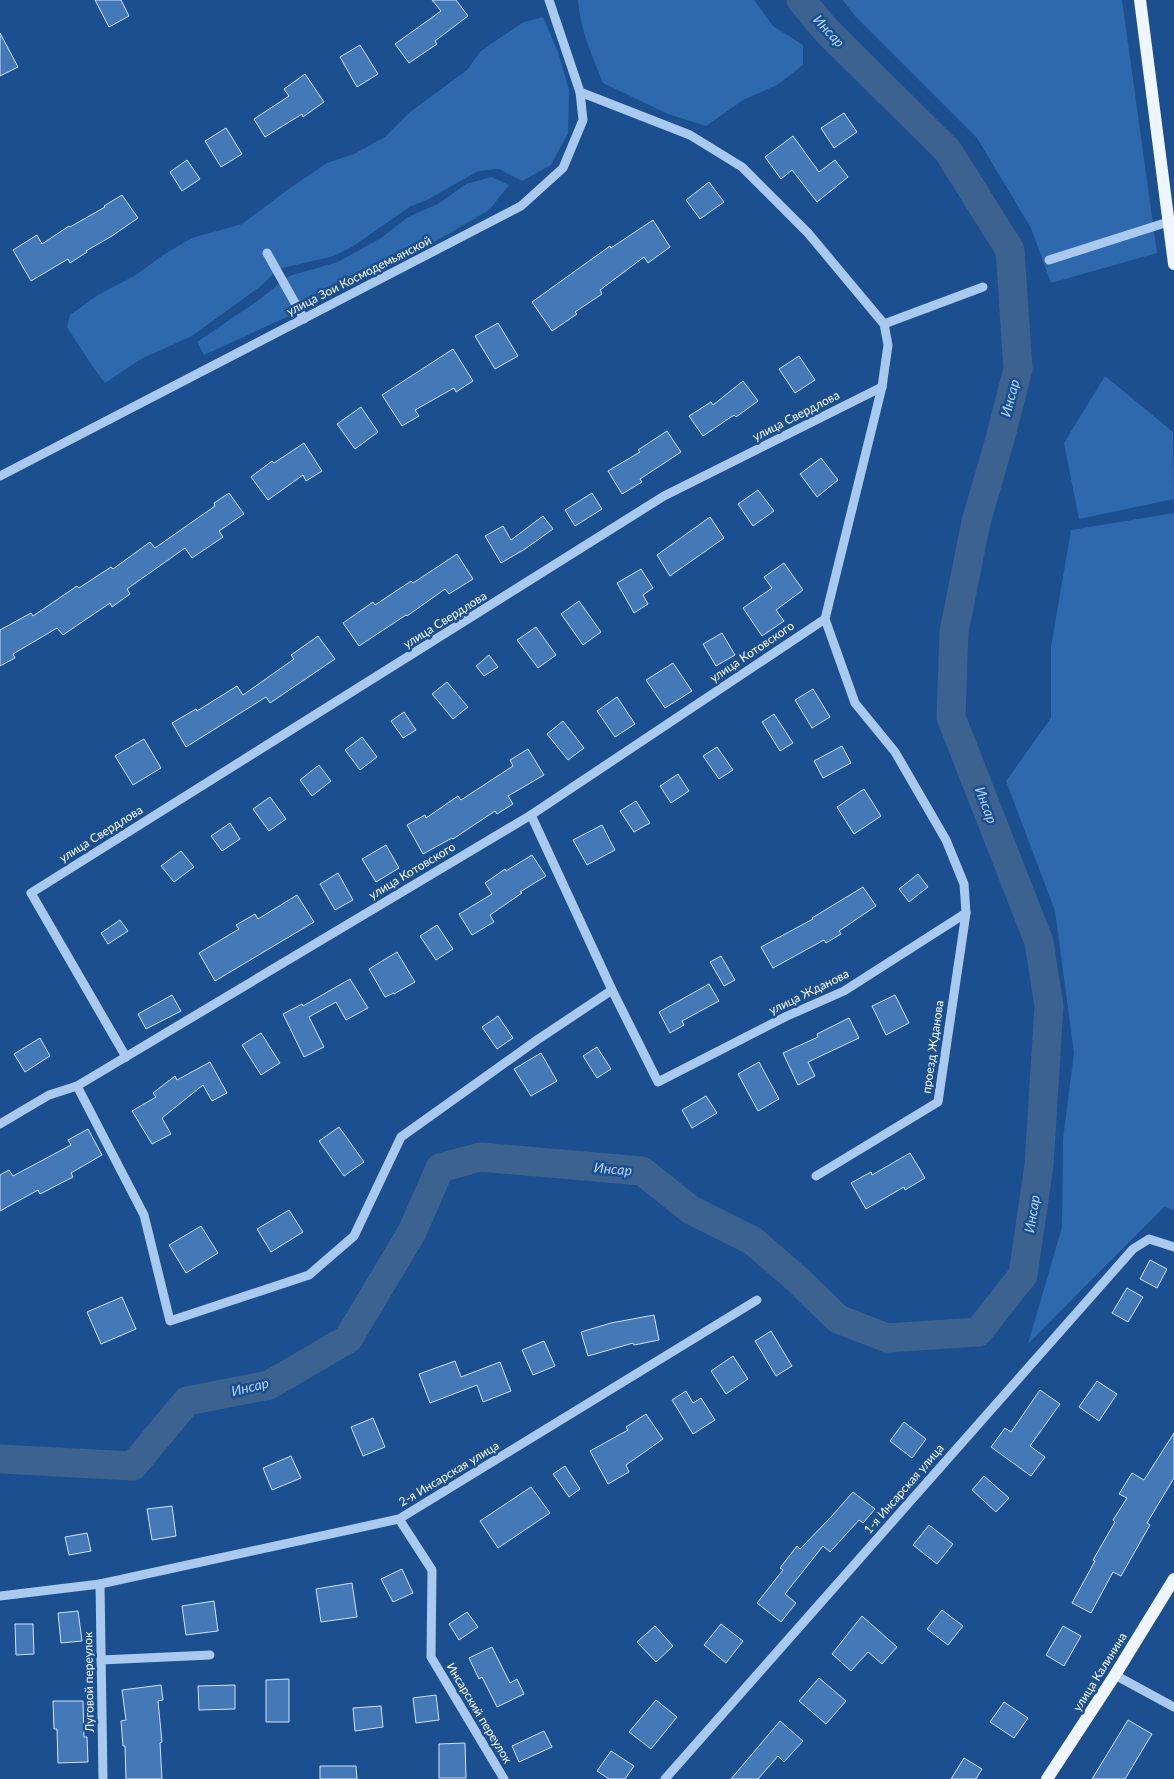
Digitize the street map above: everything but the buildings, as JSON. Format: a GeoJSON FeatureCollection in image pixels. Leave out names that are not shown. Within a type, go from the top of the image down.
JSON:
{"type":"FeatureCollection","features":[{"type":"Feature","properties":{"kind":"main road"},"geometry":{"type":"LineString","coordinates":[[1140,0],[1168,180],[1168,222],[1174,264]]}},
{"type":"Feature","properties":{"kind":"main road","name":"улица Калинина"},"geometry":{"type":"LineString","coordinates":[[1047,1779],[1115,1675],[1174,1579]]}},
{"type":"Feature","properties":{"kind":"street","name":"улица Зои Космодемьянской"},"geometry":{"type":"LineString","coordinates":[[0,476],[521,206],[563,168],[583,120],[580,92],[549,0]]}},
{"type":"Feature","properties":{"kind":"street"},"geometry":{"type":"LineString","coordinates":[[580,92],[690,135],[742,166],[808,233],[884,324],[888,345],[882,387],[825,619],[855,703],[895,752],[946,840],[964,884],[966,913]]}},
{"type":"Feature","properties":{"kind":"street"},"geometry":{"type":"LineString","coordinates":[[1049,260],[1168,222]]}},
{"type":"Feature","properties":{"kind":"street"},"geometry":{"type":"LineString","coordinates":[[268,253],[304,319]]}},
{"type":"Feature","properties":{"kind":"street"},"geometry":{"type":"LineString","coordinates":[[884,324],[983,287]]}},
{"type":"Feature","properties":{"kind":"street","name":"улица Свердлова"},"geometry":{"type":"LineString","coordinates":[[126,1057],[31,893],[664,496],[882,387]]}},
{"type":"Feature","properties":{"kind":"street","name":"улица Котовского"},"geometry":{"type":"LineString","coordinates":[[0,1124],[49,1095],[77,1086],[531,815],[825,619]]}},
{"type":"Feature","properties":{"kind":"street"},"geometry":{"type":"LineString","coordinates":[[77,1086],[144,1215],[170,1320],[309,1275],[354,1236],[400,1137],[537,1040],[612,990],[531,815]]}},
{"type":"Feature","properties":{"kind":"street","name":"улица Жданова"},"geometry":{"type":"LineString","coordinates":[[612,990],[658,1082],[787,1016],[844,991],[966,913]]}},
{"type":"Feature","properties":{"kind":"street","name":"проезд Жданова"},"geometry":{"type":"LineString","coordinates":[[816,1176],[938,1102],[966,913]]}},
{"type":"Feature","properties":{"kind":"street","name":"1-я Инсарская улица"},"geometry":{"type":"LineString","coordinates":[[665,1779],[1133,1249],[1149,1240],[1174,1247]]}},
{"type":"Feature","properties":{"kind":"street","name":"2-я Инсарская улица"},"geometry":{"type":"LineString","coordinates":[[0,1596],[100,1584],[398,1519],[757,1300]]}},
{"type":"Feature","properties":{"kind":"street","name":"Инсарский переулок"},"geometry":{"type":"LineString","coordinates":[[398,1519],[432,1570],[431,1657],[504,1779]]}},
{"type":"Feature","properties":{"kind":"street","name":"Луговой переулок"},"geometry":{"type":"LineString","coordinates":[[100,1584],[103,1779]]}},
{"type":"Feature","properties":{"kind":"street"},"geometry":{"type":"LineString","coordinates":[[101,1660],[210,1654]]}},
{"type":"Feature","properties":{"kind":"street"},"geometry":{"type":"LineString","coordinates":[[1115,1675],[1174,1708]]}},
{"type":"Feature","properties":{"kind":"shaded area"},"geometry":{"type":"Polygon","coordinates":[[[578,0],[754,0],[773,26],[803,45],[803,65],[777,85],[743,100],[706,126],[668,114],[603,83],[584,32],[578,0]]]}},
{"type":"Feature","properties":{"kind":"shaded area"},"geometry":{"type":"Polygon","coordinates":[[[843,0],[1122,0],[1157,253],[1051,283],[1031,228],[977,138],[855,16],[843,0]]]}},
{"type":"Feature","properties":{"kind":"shaded area"},"geometry":{"type":"Polygon","coordinates":[[[543,17],[558,52],[569,90],[568,133],[551,165],[522,181],[499,169],[478,171],[427,200],[411,206],[352,247],[334,256],[278,269],[261,286],[192,336],[141,359],[105,383],[67,327],[70,315],[98,295],[136,275],[163,255],[192,238],[242,224],[327,163],[354,154],[385,137],[410,112],[467,70],[480,52],[524,22],[543,17]]]}},
{"type":"Feature","properties":{"kind":"shaded area"},"geometry":{"type":"Polygon","coordinates":[[[491,177],[509,185],[489,210],[433,243],[311,306],[204,355],[197,342],[256,302],[289,276],[338,262],[381,238],[408,217],[438,204],[466,184],[491,177]]]}},
{"type":"Feature","properties":{"kind":"shaded area"},"geometry":{"type":"Polygon","coordinates":[[[1105,376],[1173,432],[1174,499],[1079,519],[1064,443],[1105,376]]]}},
{"type":"Feature","properties":{"kind":"shaded area"},"geometry":{"type":"Polygon","coordinates":[[[1174,513],[1174,1210],[1164,1207],[1028,1344],[1062,1227],[1063,1139],[1074,1053],[1055,911],[1006,781],[1051,718],[1051,647],[1071,530],[1174,513]]]}},
{"type":"Feature","properties":{"kind":"waterway","name":"Инсар"},"geometry":{"type":"LineString","coordinates":[[0,1459],[133,1466],[187,1401],[269,1385],[348,1339],[412,1232],[440,1168],[480,1157],[642,1171],[691,1210],[753,1241],[798,1280],[838,1319],[887,1338],[978,1332],[1023,1275],[1039,1165],[1049,1006],[1039,942],[951,717],[954,632],[976,522],[1018,369],[1010,250],[948,151],[826,30],[801,0]]}}]}
